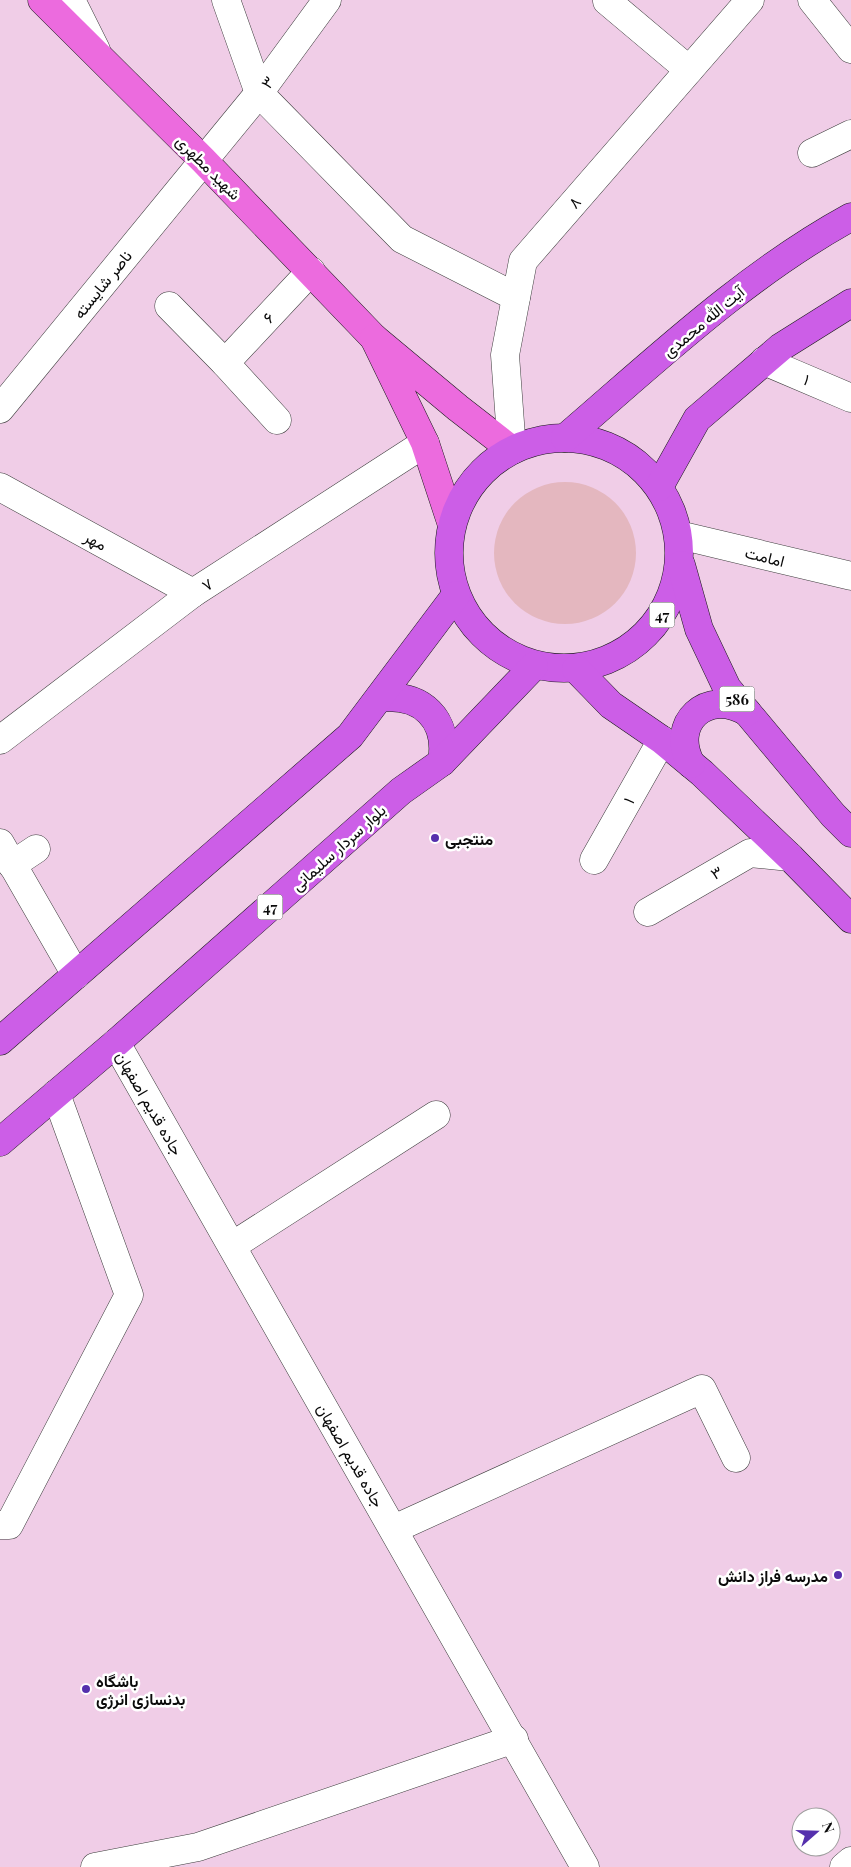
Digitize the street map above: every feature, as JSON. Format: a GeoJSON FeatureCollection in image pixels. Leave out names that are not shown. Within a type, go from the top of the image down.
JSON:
{"type":"FeatureCollection","features":[{"type":"Feature","properties":{"kind":"highway","name":"آیت الله محمدی"},"geometry":{"type":"LineString","coordinates":[[565,438],[737,292],[822,233],[851,217]]}},
{"type":"Feature","properties":{"kind":"highway"},"geometry":{"type":"LineString","coordinates":[[659,487],[697,419],[781,347],[851,303]]}},
{"type":"Feature","properties":{"kind":"highway","name":"47"},"geometry":{"type":"LineString","coordinates":[[565,438],[592,441],[617,451],[640,466],[659,487],[671,510],[679,548],[673,594],[657,624],[633,647],[604,663],[576,669],[534,666],[501,651],[475,627],[456,595],[449,560],[452,525],[466,492],[490,465],[512,450],[538,441],[565,438]]}},
{"type":"Feature","properties":{"kind":"highway","name":"586"},"geometry":{"type":"LineString","coordinates":[[679,548],[699,629],[727,688],[842,824]]}},
{"type":"Feature","properties":{"kind":"highway"},"geometry":{"type":"LineString","coordinates":[[0,1040],[350,736],[456,595]]}},
{"type":"Feature","properties":{"kind":"highway","name":"بلوار سردار سلیمانی"},"geometry":{"type":"LineString","coordinates":[[0,1142],[116,1043],[401,791],[442,762],[534,666]]}},
{"type":"Feature","properties":{"kind":"highway"},"geometry":{"type":"LineString","coordinates":[[576,669],[612,705],[662,740],[691,764],[790,857],[851,919]]}},
{"type":"Feature","properties":{"kind":"highway"},"geometry":{"type":"LineString","coordinates":[[379,698],[392,696],[405,698],[428,710],[437,721],[442,734],[444,748],[442,762]]}},
{"type":"Feature","properties":{"kind":"highway"},"geometry":{"type":"LineString","coordinates":[[691,764],[686,755],[684,745],[688,725],[693,716],[702,708],[719,703],[737,706],[747,712]]}},
{"type":"Feature","properties":{"kind":"main road","name":"شهید مطهری"},"geometry":{"type":"LineString","coordinates":[[42,0],[203,160],[374,338]]}},
{"type":"Feature","properties":{"kind":"main road"},"geometry":{"type":"LineString","coordinates":[[374,338],[425,443],[452,525]]}},
{"type":"Feature","properties":{"kind":"main road"},"geometry":{"type":"LineString","coordinates":[[374,338],[512,450]]}},
{"type":"Feature","properties":{"kind":"street"},"geometry":{"type":"LineString","coordinates":[[226,0],[259,93],[402,239],[516,297]]}},
{"type":"Feature","properties":{"kind":"street","name":"۳"},"geometry":{"type":"LineString","coordinates":[[203,160],[259,93],[327,0]]}},
{"type":"Feature","properties":{"kind":"street"},"geometry":{"type":"LineString","coordinates":[[607,0],[689,70]]}},
{"type":"Feature","properties":{"kind":"street","name":"۸"},"geometry":{"type":"LineString","coordinates":[[512,450],[505,355],[523,261],[750,0]]}},
{"type":"Feature","properties":{"kind":"street"},"geometry":{"type":"LineString","coordinates":[[812,0],[851,49]]}},
{"type":"Feature","properties":{"kind":"street"},"geometry":{"type":"LineString","coordinates":[[75,3],[100,58]]}},
{"type":"Feature","properties":{"kind":"street"},"geometry":{"type":"LineString","coordinates":[[812,153],[851,134]]}},
{"type":"Feature","properties":{"kind":"street","name":"ناصر شایسته"},"geometry":{"type":"LineString","coordinates":[[2,403],[203,160]]}},
{"type":"Feature","properties":{"kind":"street","name":"۶"},"geometry":{"type":"LineString","coordinates":[[225,363],[311,271]]}},
{"type":"Feature","properties":{"kind":"street"},"geometry":{"type":"LineString","coordinates":[[169,306],[277,420]]}},
{"type":"Feature","properties":{"kind":"street","name":"۱"},"geometry":{"type":"LineString","coordinates":[[764,361],[851,398]]}},
{"type":"Feature","properties":{"kind":"street","name":"۷"},"geometry":{"type":"LineString","coordinates":[[0,740],[193,593],[425,443]]}},
{"type":"Feature","properties":{"kind":"street","name":"مهر"},"geometry":{"type":"LineString","coordinates":[[0,487],[193,593]]}},
{"type":"Feature","properties":{"kind":"street","name":"امامت"},"geometry":{"type":"LineString","coordinates":[[679,548],[851,576]]}},
{"type":"Feature","properties":{"kind":"street","name":"۱"},"geometry":{"type":"LineString","coordinates":[[594,860],[662,740]]}},
{"type":"Feature","properties":{"kind":"street"},"geometry":{"type":"LineString","coordinates":[[36,849],[6,854],[76,975]]}},
{"type":"Feature","properties":{"kind":"street","name":"۳"},"geometry":{"type":"LineString","coordinates":[[648,912],[750,853],[790,857]]}},
{"type":"Feature","properties":{"kind":"street","name":"جاده قدیم اصفهان"},"geometry":{"type":"LineString","coordinates":[[116,1043],[514,1739],[585,1867]]}},
{"type":"Feature","properties":{"kind":"street"},"geometry":{"type":"LineString","coordinates":[[0,1525],[8,1525],[129,1295],[56,1094]]}},
{"type":"Feature","properties":{"kind":"street"},"geometry":{"type":"LineString","coordinates":[[232,1246],[436,1116]]}},
{"type":"Feature","properties":{"kind":"street"},"geometry":{"type":"LineString","coordinates":[[394,1529],[702,1389],[736,1458]]}},
{"type":"Feature","properties":{"kind":"street"},"geometry":{"type":"LineString","coordinates":[[95,1867],[198,1847],[514,1739]]}},
{"type":"Feature","properties":{"kind":"street"},"geometry":{"type":"LineString","coordinates":[[844,1867],[851,1860]]}},
{"type":"Feature","properties":{"kind":"shaded area"},"geometry":{"type":"Polygon","coordinates":[[[0,0],[851,0],[851,1867],[0,1867],[0,0]]]}},
{"type":"Feature","properties":{"kind":"shaded area"},"geometry":{"type":"Polygon","coordinates":[[[565,482],[579,483],[592,487],[605,494],[615,503],[624,513],[631,526],[635,539],[635,567],[631,580],[624,593],[615,603],[605,612],[592,619],[579,623],[565,624],[551,623],[538,619],[525,612],[515,603],[506,593],[499,580],[495,567],[494,553],[495,539],[499,526],[506,513],[515,503],[525,494],[538,487],[551,483],[565,482]]]}},
{"type":"Feature","properties":{"kind":"place","name":"منتجبی"},"geometry":{"type":"Point","coordinates":[435,838]}},
{"type":"Feature","properties":{"kind":"place","name":"مدرسه فراز دانش"},"geometry":{"type":"Point","coordinates":[838,1575]}},
{"type":"Feature","properties":{"kind":"place","name":"باشگاه بدنسازی انرژی"},"geometry":{"type":"Point","coordinates":[86,1689]}}]}
